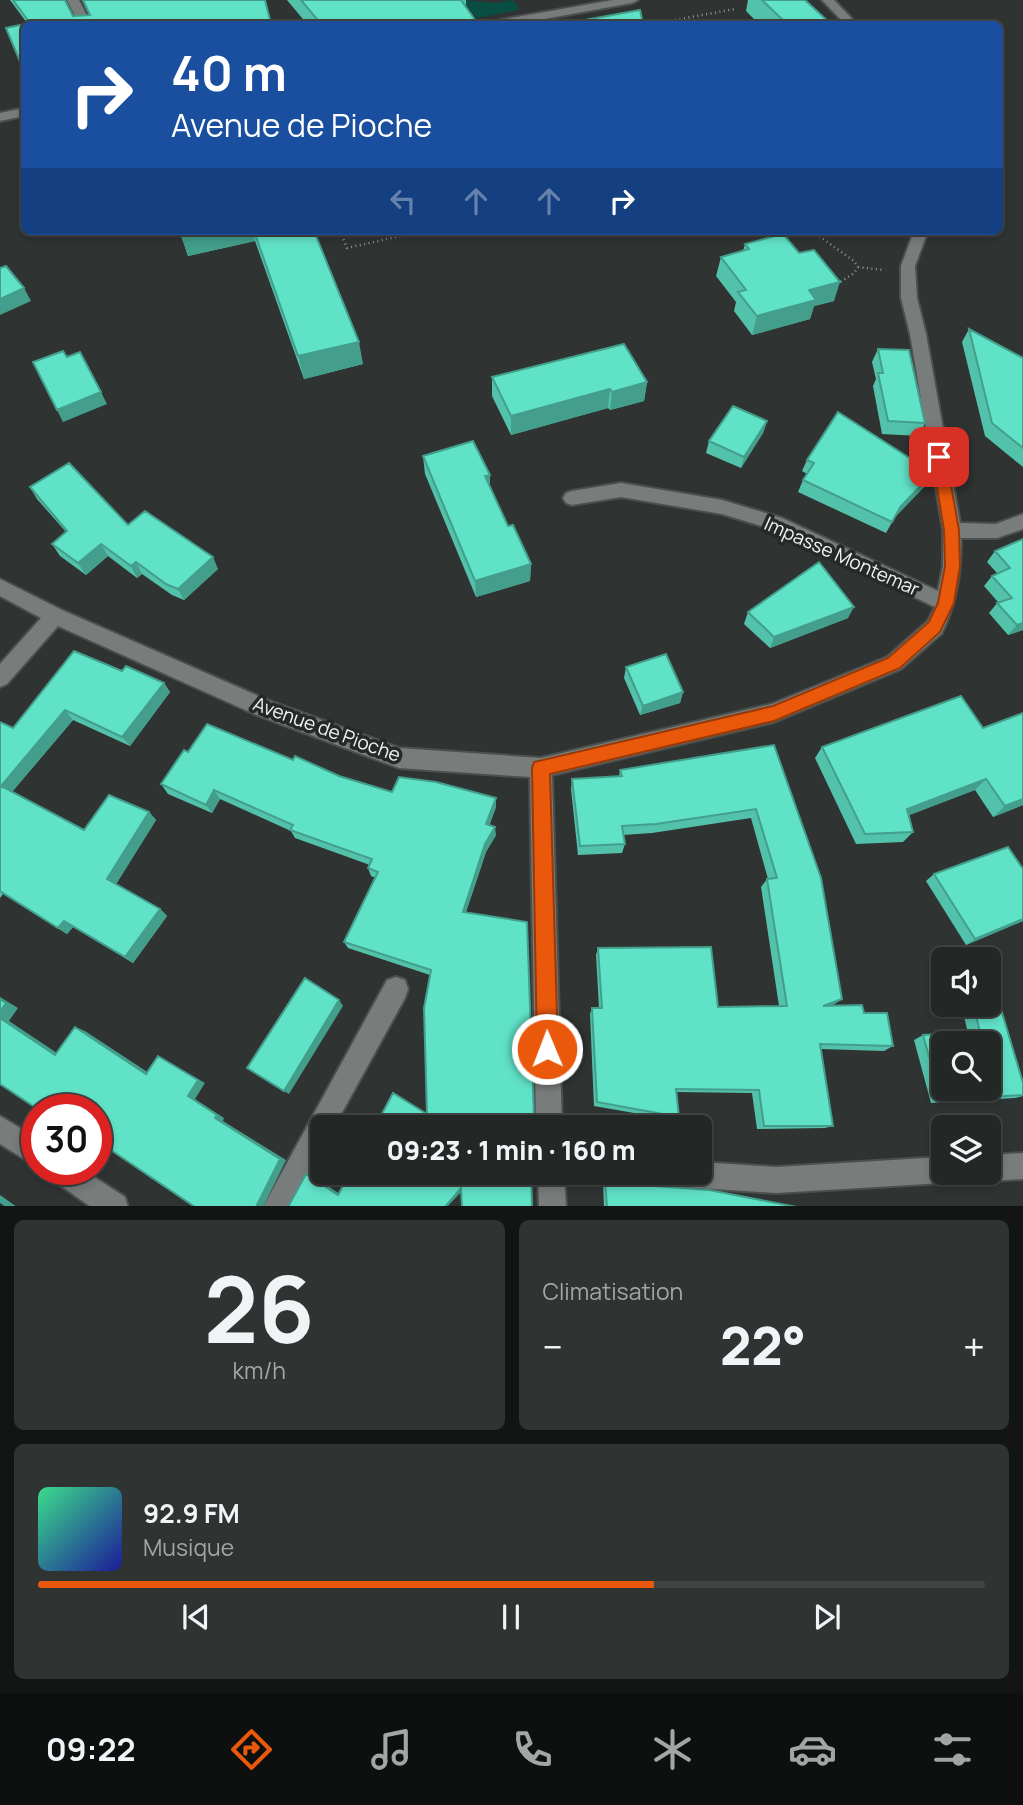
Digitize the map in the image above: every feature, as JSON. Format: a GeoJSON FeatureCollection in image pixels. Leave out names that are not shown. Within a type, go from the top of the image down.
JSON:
{"type":"FeatureCollection","features":[{"type":"Feature","properties":{"kind":"street"},"geometry":{"type":"LineString","coordinates":[[83,21],[73,1],[87,0]]}},
{"type":"Feature","properties":{"kind":"street"},"geometry":{"type":"LineString","coordinates":[[516,21],[632,0]]}},
{"type":"Feature","properties":{"kind":"street"},"geometry":{"type":"LineString","coordinates":[[828,0],[848,21]]}},
{"type":"Feature","properties":{"kind":"street"},"geometry":{"type":"LineString","coordinates":[[0,117],[21,113]]}},
{"type":"Feature","properties":{"kind":"street","name":"Avenue de Pioche"},"geometry":{"type":"LineString","coordinates":[[0,587],[55,616],[266,709],[399,758],[541,768],[774,713],[894,663],[935,627],[946,603],[952,566],[952,530],[918,334],[909,298],[908,266],[920,235]]}},
{"type":"Feature","properties":{"kind":"street","name":"Impasse Montemar"},"geometry":{"type":"LineString","coordinates":[[572,498],[621,490],[722,507],[776,523],[946,603]]}},
{"type":"Feature","properties":{"kind":"street"},"geometry":{"type":"LineString","coordinates":[[952,530],[997,531],[1023,521]]}},
{"type":"Feature","properties":{"kind":"street"},"geometry":{"type":"LineString","coordinates":[[0,678],[55,616]]}},
{"type":"Feature","properties":{"kind":"street"},"geometry":{"type":"LineString","coordinates":[[541,768],[549,1115]]}},
{"type":"Feature","properties":{"kind":"street"},"geometry":{"type":"LineString","coordinates":[[276,1206],[396,989]]}},
{"type":"Feature","properties":{"kind":"street"},"geometry":{"type":"LineString","coordinates":[[0,1129],[21,1143]]}},
{"type":"Feature","properties":{"kind":"street"},"geometry":{"type":"LineString","coordinates":[[1001,1167],[1023,1166]]}},
{"type":"Feature","properties":{"kind":"street"},"geometry":{"type":"LineString","coordinates":[[712,1176],[776,1180],[931,1171]]}},
{"type":"Feature","properties":{"kind":"street"},"geometry":{"type":"LineString","coordinates":[[83,1185],[115,1206]]}},
{"type":"Feature","properties":{"kind":"street"},"geometry":{"type":"LineString","coordinates":[[552,1185],[554,1206]]}},
{"type":"Feature","properties":{"kind":"path"},"geometry":{"type":"LineString","coordinates":[[669,21],[735,9]]}},
{"type":"Feature","properties":{"kind":"path"},"geometry":{"type":"LineString","coordinates":[[342,235],[347,248],[405,235]]}},
{"type":"Feature","properties":{"kind":"path"},"geometry":{"type":"LineString","coordinates":[[818,235],[854,261],[858,267],[854,273],[834,286]]}},
{"type":"Feature","properties":{"kind":"green space"},"geometry":{"type":"Polygon","coordinates":[[[461,0],[498,3],[512,0],[519,10],[477,18],[461,0]]]}},
{"type":"Feature","properties":{"kind":"building"},"geometry":{"type":"Polygon","coordinates":[[[13,0],[65,0],[73,16],[90,15],[83,0],[265,0],[270,21],[29,21],[13,0]]]}},
{"type":"Feature","properties":{"kind":"building"},"geometry":{"type":"Polygon","coordinates":[[[301,0],[461,0],[476,21],[318,21],[301,0]]]}},
{"type":"Feature","properties":{"kind":"building"},"geometry":{"type":"Polygon","coordinates":[[[762,0],[805,0],[828,21],[784,21],[762,0]]]}},
{"type":"Feature","properties":{"kind":"building"},"geometry":{"type":"Polygon","coordinates":[[[640,10],[642,21],[580,21],[640,10]]]}},
{"type":"Feature","properties":{"kind":"building"},"geometry":{"type":"Polygon","coordinates":[[[21,25],[21,64],[6,28],[21,25]]]}},
{"type":"Feature","properties":{"kind":"building"},"geometry":{"type":"Polygon","coordinates":[[[255,235],[316,235],[359,342],[298,356],[255,235]]]}},
{"type":"Feature","properties":{"kind":"building"},"geometry":{"type":"Polygon","coordinates":[[[784,235],[799,253],[814,250],[840,282],[809,290],[816,300],[757,316],[738,292],[746,290],[721,257],[749,249],[745,244],[784,235]]]}},
{"type":"Feature","properties":{"kind":"building"},"geometry":{"type":"Polygon","coordinates":[[[6,266],[24,288],[0,299],[0,268],[6,266]]]}},
{"type":"Feature","properties":{"kind":"building"},"geometry":{"type":"Polygon","coordinates":[[[969,329],[1023,358],[1023,448],[992,423],[969,329]]]}},
{"type":"Feature","properties":{"kind":"building"},"geometry":{"type":"Polygon","coordinates":[[[624,344],[647,382],[612,392],[610,389],[511,416],[492,377],[624,344]]]}},
{"type":"Feature","properties":{"kind":"building"},"geometry":{"type":"Polygon","coordinates":[[[878,349],[909,350],[925,423],[888,421],[878,373],[883,373],[878,349]]]}},
{"type":"Feature","properties":{"kind":"building"},"geometry":{"type":"Polygon","coordinates":[[[63,351],[67,357],[80,352],[101,392],[57,410],[33,362],[63,351]]]}},
{"type":"Feature","properties":{"kind":"building"},"geometry":{"type":"Polygon","coordinates":[[[733,406],[767,421],[744,457],[709,441],[733,406]]]}},
{"type":"Feature","properties":{"kind":"building"},"geometry":{"type":"Polygon","coordinates":[[[838,412],[933,473],[901,506],[892,522],[803,480],[814,463],[807,460],[838,412]]]}},
{"type":"Feature","properties":{"kind":"building"},"geometry":{"type":"Polygon","coordinates":[[[473,441],[490,475],[485,476],[508,526],[513,525],[531,564],[475,581],[423,456],[473,441]]]}},
{"type":"Feature","properties":{"kind":"building"},"geometry":{"type":"Polygon","coordinates":[[[69,463],[128,525],[145,511],[213,557],[178,589],[166,584],[136,562],[131,566],[101,544],[78,563],[52,544],[67,531],[30,487],[69,463]]]}},
{"type":"Feature","properties":{"kind":"building"},"geometry":{"type":"Polygon","coordinates":[[[1023,539],[1023,623],[1017,625],[997,603],[1012,598],[992,576],[1010,568],[995,551],[1023,539]]]}},
{"type":"Feature","properties":{"kind":"building"},"geometry":{"type":"Polygon","coordinates":[[[819,562],[854,607],[774,637],[748,612],[819,562]]]}},
{"type":"Feature","properties":{"kind":"building"},"geometry":{"type":"Polygon","coordinates":[[[74,651],[122,671],[126,666],[164,683],[122,737],[65,710],[1,786],[84,830],[109,795],[149,812],[107,879],[160,909],[125,957],[64,921],[58,928],[0,891],[0,722],[13,728],[74,651]]]}},
{"type":"Feature","properties":{"kind":"building"},"geometry":{"type":"Polygon","coordinates":[[[666,654],[683,692],[643,706],[626,667],[666,654]]]}},
{"type":"Feature","properties":{"kind":"building"},"geometry":{"type":"Polygon","coordinates":[[[961,696],[983,728],[1023,713],[1023,799],[1005,806],[986,779],[907,809],[913,832],[865,834],[822,747],[961,696]]]}},
{"type":"Feature","properties":{"kind":"building"},"geometry":{"type":"Polygon","coordinates":[[[207,724],[293,760],[295,756],[339,776],[392,792],[399,777],[436,782],[496,798],[486,824],[495,827],[485,844],[463,912],[527,922],[534,1115],[381,1115],[393,1093],[427,1114],[424,1008],[431,970],[344,942],[378,872],[368,868],[372,859],[290,830],[293,825],[214,790],[206,805],[161,784],[184,750],[188,752],[207,724]]]}},
{"type":"Feature","properties":{"kind":"building"},"geometry":{"type":"Polygon","coordinates":[[[774,745],[821,878],[842,999],[823,1006],[862,1005],[864,1013],[887,1013],[893,1046],[820,1044],[833,1126],[764,1126],[759,1090],[676,1089],[679,1115],[597,1102],[592,1008],[602,1008],[598,948],[711,947],[718,1007],[787,1006],[767,879],[777,878],[756,809],[656,824],[622,826],[625,844],[580,846],[572,779],[622,776],[620,770],[774,745]]]}},
{"type":"Feature","properties":{"kind":"building"},"geometry":{"type":"Polygon","coordinates":[[[1008,847],[1023,869],[1023,919],[975,939],[934,874],[1008,847]]]}},
{"type":"Feature","properties":{"kind":"building"},"geometry":{"type":"Polygon","coordinates":[[[305,978],[339,1000],[284,1091],[247,1068],[305,978]]]}},
{"type":"Feature","properties":{"kind":"building"},"geometry":{"type":"Polygon","coordinates":[[[0,999],[6,1003],[0,1012],[0,999]]]}},
{"type":"Feature","properties":{"kind":"building"},"geometry":{"type":"Polygon","coordinates":[[[1001,1009],[1023,1083],[1023,1095],[1001,1096],[1001,1031],[980,1031],[976,1017],[1001,1017],[1001,1009]]]}},
{"type":"Feature","properties":{"kind":"building"},"geometry":{"type":"Polygon","coordinates":[[[0,1018],[55,1055],[75,1027],[146,1074],[158,1056],[198,1080],[188,1096],[217,1115],[215,1118],[280,1159],[256,1206],[194,1206],[112,1151],[112,1094],[21,1094],[21,1098],[0,1084],[0,1018]]]}},
{"type":"Feature","properties":{"kind":"building"},"geometry":{"type":"Polygon","coordinates":[[[923,1035],[931,1035],[931,1064],[923,1035]]]}},
{"type":"Feature","properties":{"kind":"building"},"geometry":{"type":"Polygon","coordinates":[[[306,1174],[310,1177],[310,1185],[323,1185],[338,1195],[343,1185],[531,1185],[532,1206],[462,1206],[461,1188],[446,1206],[289,1206],[306,1174]]]}},
{"type":"Feature","properties":{"kind":"building"},"geometry":{"type":"Polygon","coordinates":[[[605,1185],[652,1185],[709,1190],[792,1206],[607,1206],[605,1185]]]}},
{"type":"Feature","properties":{"kind":"route"},"geometry":{"type":"LineString","coordinates":[[547,1049],[541,768],[774,713],[894,663],[935,627],[946,603],[952,566],[952,530],[939,457]]}}]}
